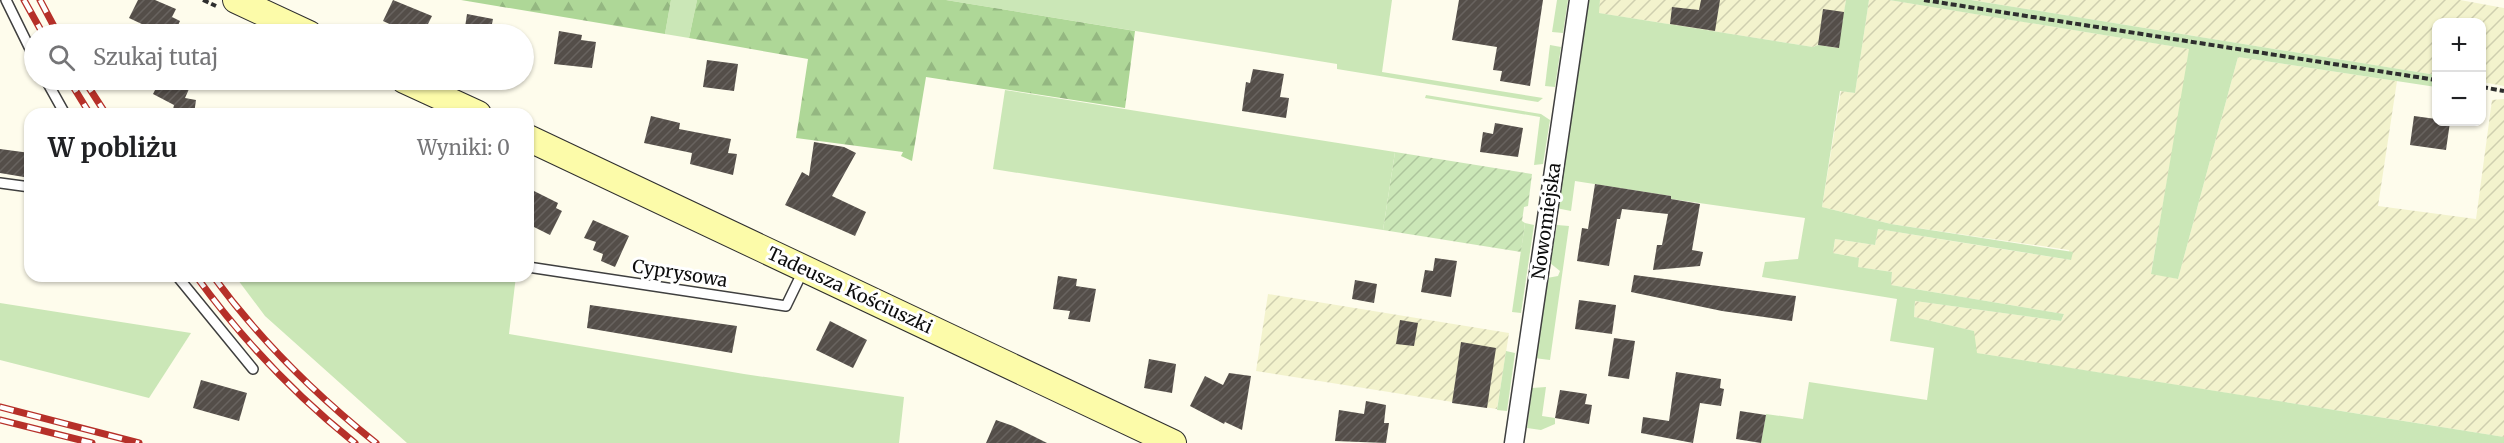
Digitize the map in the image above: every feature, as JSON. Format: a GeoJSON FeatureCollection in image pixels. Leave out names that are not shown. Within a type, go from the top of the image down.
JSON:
{"type":"FeatureCollection","features":[{"type":"Feature","properties":{"kind":"street"},"geometry":{"type":"LineString","coordinates":[[236,0],[288,24]]}},
{"type":"Feature","properties":{"kind":"street","name":"Nowomiejska"},"geometry":{"type":"LineString","coordinates":[[1514,443],[1579,0]]}},
{"type":"Feature","properties":{"kind":"street"},"geometry":{"type":"LineString","coordinates":[[426,90],[464,108]]}},
{"type":"Feature","properties":{"kind":"street","name":"Tadeusza Kościuszki"},"geometry":{"type":"LineString","coordinates":[[534,141],[1173,443]]}},
{"type":"Feature","properties":{"kind":"lane"},"geometry":{"type":"LineString","coordinates":[[6,0],[24,37]]}},
{"type":"Feature","properties":{"kind":"lane"},"geometry":{"type":"LineString","coordinates":[[52,90],[62,108]]}},
{"type":"Feature","properties":{"kind":"lane"},"geometry":{"type":"LineString","coordinates":[[0,183],[24,186]]}},
{"type":"Feature","properties":{"kind":"lane","name":"Cyprysowa"},"geometry":{"type":"LineString","coordinates":[[534,268],[786,306],[804,268]]}},
{"type":"Feature","properties":{"kind":"lane"},"geometry":{"type":"LineString","coordinates":[[182,282],[253,369]]}},
{"type":"Feature","properties":{"kind":"path"},"geometry":{"type":"LineString","coordinates":[[1924,0],[2432,79]]}},
{"type":"Feature","properties":{"kind":"path"},"geometry":{"type":"LineString","coordinates":[[2486,88],[2504,91]]}},
{"type":"Feature","properties":{"kind":"green space"},"geometry":{"type":"Polygon","coordinates":[[[461,0],[671,0],[665,34],[461,0]]]}},
{"type":"Feature","properties":{"kind":"green space"},"geometry":{"type":"Polygon","coordinates":[[[671,0],[697,0],[689,38],[665,34],[671,0]]]}},
{"type":"Feature","properties":{"kind":"green space"},"geometry":{"type":"Polygon","coordinates":[[[697,0],[946,0],[1135,31],[1125,108],[926,77],[912,161],[901,156],[903,152],[796,138],[808,59],[689,38],[697,0]]]}},
{"type":"Feature","properties":{"kind":"green space"},"geometry":{"type":"Polygon","coordinates":[[[946,0],[1392,0],[1382,72],[1543,98],[1538,102],[1337,69],[1337,64],[946,0]]]}},
{"type":"Feature","properties":{"kind":"green space"},"geometry":{"type":"Polygon","coordinates":[[[1557,0],[1568,0],[1563,33],[1552,32],[1557,0]]]}},
{"type":"Feature","properties":{"kind":"green space"},"geometry":{"type":"Polygon","coordinates":[[[1588,0],[1600,0],[1599,13],[1813,47],[1818,45],[1838,48],[1846,0],[1869,0],[1855,93],[1840,91],[1822,207],[1891,224],[2073,252],[2071,260],[1878,229],[1875,245],[1835,239],[1833,253],[1859,258],[1858,267],[1892,272],[1891,285],[2064,314],[2061,321],[1915,301],[1914,317],[1974,331],[1977,353],[2504,437],[2504,443],[1761,443],[1766,414],[1803,419],[1809,382],[1927,400],[1934,348],[1890,341],[1897,299],[1762,277],[1765,262],[1798,259],[1805,218],[1671,199],[1671,196],[1575,181],[1571,211],[1556,208],[1588,0]]]}},
{"type":"Feature","properties":{"kind":"green space"},"geometry":{"type":"Polygon","coordinates":[[[1600,0],[1846,0],[1839,48],[1818,45],[1813,47],[1598,13],[1600,0]]]}},
{"type":"Feature","properties":{"kind":"green space"},"geometry":{"type":"Polygon","coordinates":[[[1869,0],[1889,0],[2190,49],[2151,273],[2178,279],[2238,57],[2397,81],[2378,206],[2476,219],[2492,100],[2504,99],[2504,437],[1976,353],[1973,331],[1914,317],[1915,301],[2061,321],[2064,314],[1891,285],[1892,272],[1857,267],[1859,258],[1833,253],[1835,239],[1875,245],[1878,229],[2070,260],[2069,250],[1891,224],[1822,207],[1841,91],[1855,93],[1869,0]]]}},
{"type":"Feature","properties":{"kind":"green space"},"geometry":{"type":"Polygon","coordinates":[[[1889,0],[1971,0],[2432,74],[2432,86],[2238,57],[2178,279],[2151,274],[2189,49],[1889,0]]]}},
{"type":"Feature","properties":{"kind":"green space"},"geometry":{"type":"Polygon","coordinates":[[[1971,0],[2460,0],[2504,8],[2504,86],[2486,83],[2486,18],[2432,18],[2432,74],[1971,0]]]}},
{"type":"Feature","properties":{"kind":"green space"},"geometry":{"type":"Polygon","coordinates":[[[1550,45],[1561,47],[1555,87],[1545,86],[1550,45]]]}},
{"type":"Feature","properties":{"kind":"green space"},"geometry":{"type":"Polygon","coordinates":[[[1005,90],[1395,152],[1383,230],[993,169],[1005,90]]]}},
{"type":"Feature","properties":{"kind":"green space"},"geometry":{"type":"Polygon","coordinates":[[[1426,95],[1541,114],[1550,120],[1543,164],[1534,165],[1540,117],[1425,98],[1426,95]]]}},
{"type":"Feature","properties":{"kind":"green space"},"geometry":{"type":"Polygon","coordinates":[[[1395,152],[1532,174],[1528,206],[1524,207],[1522,221],[1525,223],[1521,252],[1383,230],[1395,152]]]}},
{"type":"Feature","properties":{"kind":"green space"},"geometry":{"type":"Polygon","coordinates":[[[1525,223],[1534,225],[1521,313],[1512,312],[1525,223]]]}},
{"type":"Feature","properties":{"kind":"green space"},"geometry":{"type":"Polygon","coordinates":[[[1557,225],[1569,226],[1550,360],[1534,358],[1547,278],[1558,276],[1560,271],[1550,263],[1557,225]]]}},
{"type":"Feature","properties":{"kind":"green space"},"geometry":{"type":"Polygon","coordinates":[[[240,282],[515,282],[509,334],[744,374],[904,397],[899,443],[407,443],[265,316],[240,282]]]}},
{"type":"Feature","properties":{"kind":"green space"},"geometry":{"type":"Polygon","coordinates":[[[1268,294],[1509,333],[1497,409],[1256,371],[1268,294]]]}},
{"type":"Feature","properties":{"kind":"green space"},"geometry":{"type":"Polygon","coordinates":[[[0,303],[191,333],[149,398],[0,360],[0,303]]]}},
{"type":"Feature","properties":{"kind":"green space"},"geometry":{"type":"Polygon","coordinates":[[[1506,351],[1515,353],[1507,411],[1497,410],[1506,351]]]}},
{"type":"Feature","properties":{"kind":"green space"},"geometry":{"type":"Polygon","coordinates":[[[1546,387],[1542,416],[1555,418],[1555,424],[1541,430],[1527,428],[1532,388],[1546,387]]]}},
{"type":"Feature","properties":{"kind":"building"},"geometry":{"type":"Polygon","coordinates":[[[138,0],[155,0],[176,9],[172,17],[180,21],[179,24],[142,24],[129,18],[138,0]]]}},
{"type":"Feature","properties":{"kind":"building"},"geometry":{"type":"Polygon","coordinates":[[[393,0],[432,16],[428,24],[389,24],[383,21],[393,0]]]}},
{"type":"Feature","properties":{"kind":"building"},"geometry":{"type":"Polygon","coordinates":[[[1459,0],[1543,0],[1530,86],[1500,81],[1502,71],[1493,70],[1497,47],[1452,40],[1459,0]]]}},
{"type":"Feature","properties":{"kind":"building"},"geometry":{"type":"Polygon","coordinates":[[[1701,0],[1720,0],[1715,31],[1670,24],[1672,7],[1699,10],[1701,0]]]}},
{"type":"Feature","properties":{"kind":"building"},"geometry":{"type":"Polygon","coordinates":[[[1823,9],[1844,12],[1839,48],[1818,45],[1823,9]]]}},
{"type":"Feature","properties":{"kind":"building"},"geometry":{"type":"Polygon","coordinates":[[[467,14],[493,19],[492,24],[466,24],[467,14]]]}},
{"type":"Feature","properties":{"kind":"building"},"geometry":{"type":"Polygon","coordinates":[[[559,31],[582,35],[581,40],[596,42],[592,68],[554,64],[559,31]]]}},
{"type":"Feature","properties":{"kind":"building"},"geometry":{"type":"Polygon","coordinates":[[[707,60],[738,64],[734,91],[703,87],[707,60]]]}},
{"type":"Feature","properties":{"kind":"building"},"geometry":{"type":"Polygon","coordinates":[[[1253,69],[1284,74],[1280,97],[1289,98],[1286,118],[1242,111],[1246,82],[1250,83],[1253,69]]]}},
{"type":"Feature","properties":{"kind":"building"},"geometry":{"type":"Polygon","coordinates":[[[155,90],[189,90],[185,98],[196,100],[195,108],[173,108],[174,105],[153,94],[155,90]]]}},
{"type":"Feature","properties":{"kind":"building"},"geometry":{"type":"Polygon","coordinates":[[[651,116],[680,123],[679,129],[731,139],[728,153],[737,154],[733,175],[690,164],[692,153],[644,143],[651,116]]]}},
{"type":"Feature","properties":{"kind":"building"},"geometry":{"type":"Polygon","coordinates":[[[2414,116],[2432,118],[2432,126],[2449,126],[2446,150],[2410,145],[2414,116]]]}},
{"type":"Feature","properties":{"kind":"building"},"geometry":{"type":"Polygon","coordinates":[[[1495,123],[1523,128],[1518,157],[1480,152],[1483,132],[1493,134],[1495,123]]]}},
{"type":"Feature","properties":{"kind":"building"},"geometry":{"type":"Polygon","coordinates":[[[814,142],[844,147],[856,153],[832,196],[866,212],[855,236],[785,205],[802,172],[809,176],[814,142]]]}},
{"type":"Feature","properties":{"kind":"building"},"geometry":{"type":"Polygon","coordinates":[[[0,149],[24,152],[24,177],[0,173],[0,149]]]}},
{"type":"Feature","properties":{"kind":"building"},"geometry":{"type":"Polygon","coordinates":[[[1595,184],[1671,196],[1671,199],[1700,204],[1692,250],[1703,252],[1700,266],[1653,270],[1657,245],[1662,245],[1668,214],[1622,209],[1620,219],[1617,219],[1609,266],[1577,261],[1582,228],[1588,229],[1595,184]]]}},
{"type":"Feature","properties":{"kind":"building"},"geometry":{"type":"Polygon","coordinates":[[[534,191],[558,203],[556,208],[562,211],[550,235],[534,227],[534,191]]]}},
{"type":"Feature","properties":{"kind":"building"},"geometry":{"type":"Polygon","coordinates":[[[593,220],[629,236],[615,267],[601,261],[603,254],[593,250],[596,242],[584,238],[593,220]]]}},
{"type":"Feature","properties":{"kind":"building"},"geometry":{"type":"Polygon","coordinates":[[[1435,258],[1457,261],[1451,297],[1421,292],[1425,270],[1433,271],[1435,258]]]}},
{"type":"Feature","properties":{"kind":"building"},"geometry":{"type":"Polygon","coordinates":[[[1634,275],[1796,296],[1792,321],[1722,311],[1631,292],[1634,275]]]}},
{"type":"Feature","properties":{"kind":"building"},"geometry":{"type":"Polygon","coordinates":[[[1058,276],[1077,279],[1076,286],[1096,289],[1090,322],[1068,319],[1070,311],[1053,309],[1058,276]]]}},
{"type":"Feature","properties":{"kind":"building"},"geometry":{"type":"Polygon","coordinates":[[[1355,280],[1377,284],[1374,303],[1352,299],[1355,280]]]}},
{"type":"Feature","properties":{"kind":"building"},"geometry":{"type":"Polygon","coordinates":[[[1579,300],[1616,305],[1612,334],[1575,329],[1579,300]]]}},
{"type":"Feature","properties":{"kind":"building"},"geometry":{"type":"Polygon","coordinates":[[[590,305],[737,326],[732,353],[587,328],[590,305]]]}},
{"type":"Feature","properties":{"kind":"building"},"geometry":{"type":"Polygon","coordinates":[[[1400,320],[1418,323],[1414,346],[1396,344],[1400,320]]]}},
{"type":"Feature","properties":{"kind":"building"},"geometry":{"type":"Polygon","coordinates":[[[830,321],[867,340],[853,368],[816,350],[830,321]]]}},
{"type":"Feature","properties":{"kind":"building"},"geometry":{"type":"Polygon","coordinates":[[[1614,338],[1635,341],[1629,379],[1608,376],[1614,338]]]}},
{"type":"Feature","properties":{"kind":"building"},"geometry":{"type":"Polygon","coordinates":[[[1461,342],[1496,348],[1487,408],[1452,403],[1461,342]]]}},
{"type":"Feature","properties":{"kind":"building"},"geometry":{"type":"Polygon","coordinates":[[[1149,359],[1176,364],[1172,393],[1144,388],[1149,359]]]}},
{"type":"Feature","properties":{"kind":"building"},"geometry":{"type":"Polygon","coordinates":[[[1676,372],[1721,379],[1720,388],[1724,389],[1721,406],[1700,403],[1693,443],[1641,433],[1643,417],[1669,421],[1676,372]]]}},
{"type":"Feature","properties":{"kind":"building"},"geometry":{"type":"Polygon","coordinates":[[[1229,373],[1251,376],[1242,430],[1225,422],[1224,424],[1190,406],[1205,376],[1223,385],[1229,373]]]}},
{"type":"Feature","properties":{"kind":"building"},"geometry":{"type":"Polygon","coordinates":[[[201,380],[247,393],[239,421],[193,408],[201,380]]]}},
{"type":"Feature","properties":{"kind":"building"},"geometry":{"type":"Polygon","coordinates":[[[1560,390],[1587,394],[1585,404],[1592,405],[1589,424],[1555,418],[1560,390]]]}},
{"type":"Feature","properties":{"kind":"building"},"geometry":{"type":"Polygon","coordinates":[[[1366,401],[1386,405],[1384,423],[1389,423],[1386,443],[1335,441],[1339,410],[1364,414],[1366,401]]]}},
{"type":"Feature","properties":{"kind":"building"},"geometry":{"type":"Polygon","coordinates":[[[1740,411],[1766,415],[1761,443],[1736,439],[1740,411]]]}},
{"type":"Feature","properties":{"kind":"building"},"geometry":{"type":"Polygon","coordinates":[[[996,420],[1013,426],[1047,443],[986,443],[996,420]]]}},
{"type":"Feature","properties":{"kind":"railway"},"geometry":{"type":"LineString","coordinates":[[24,0],[37,24]]}},
{"type":"Feature","properties":{"kind":"railway"},"geometry":{"type":"LineString","coordinates":[[40,0],[53,24]]}},
{"type":"Feature","properties":{"kind":"railway"},"geometry":{"type":"LineString","coordinates":[[75,90],[86,108]]}},
{"type":"Feature","properties":{"kind":"railway"},"geometry":{"type":"LineString","coordinates":[[90,90],[102,108]]}},
{"type":"Feature","properties":{"kind":"railway"},"geometry":{"type":"LineString","coordinates":[[200,282],[231,322],[270,365],[355,443]]}},
{"type":"Feature","properties":{"kind":"railway"},"geometry":{"type":"LineString","coordinates":[[218,282],[249,322],[289,365],[332,406],[376,443]]}},
{"type":"Feature","properties":{"kind":"railway"},"geometry":{"type":"LineString","coordinates":[[0,407],[139,443]]}},
{"type":"Feature","properties":{"kind":"railway"},"geometry":{"type":"LineString","coordinates":[[0,420],[92,443]]}}]}
